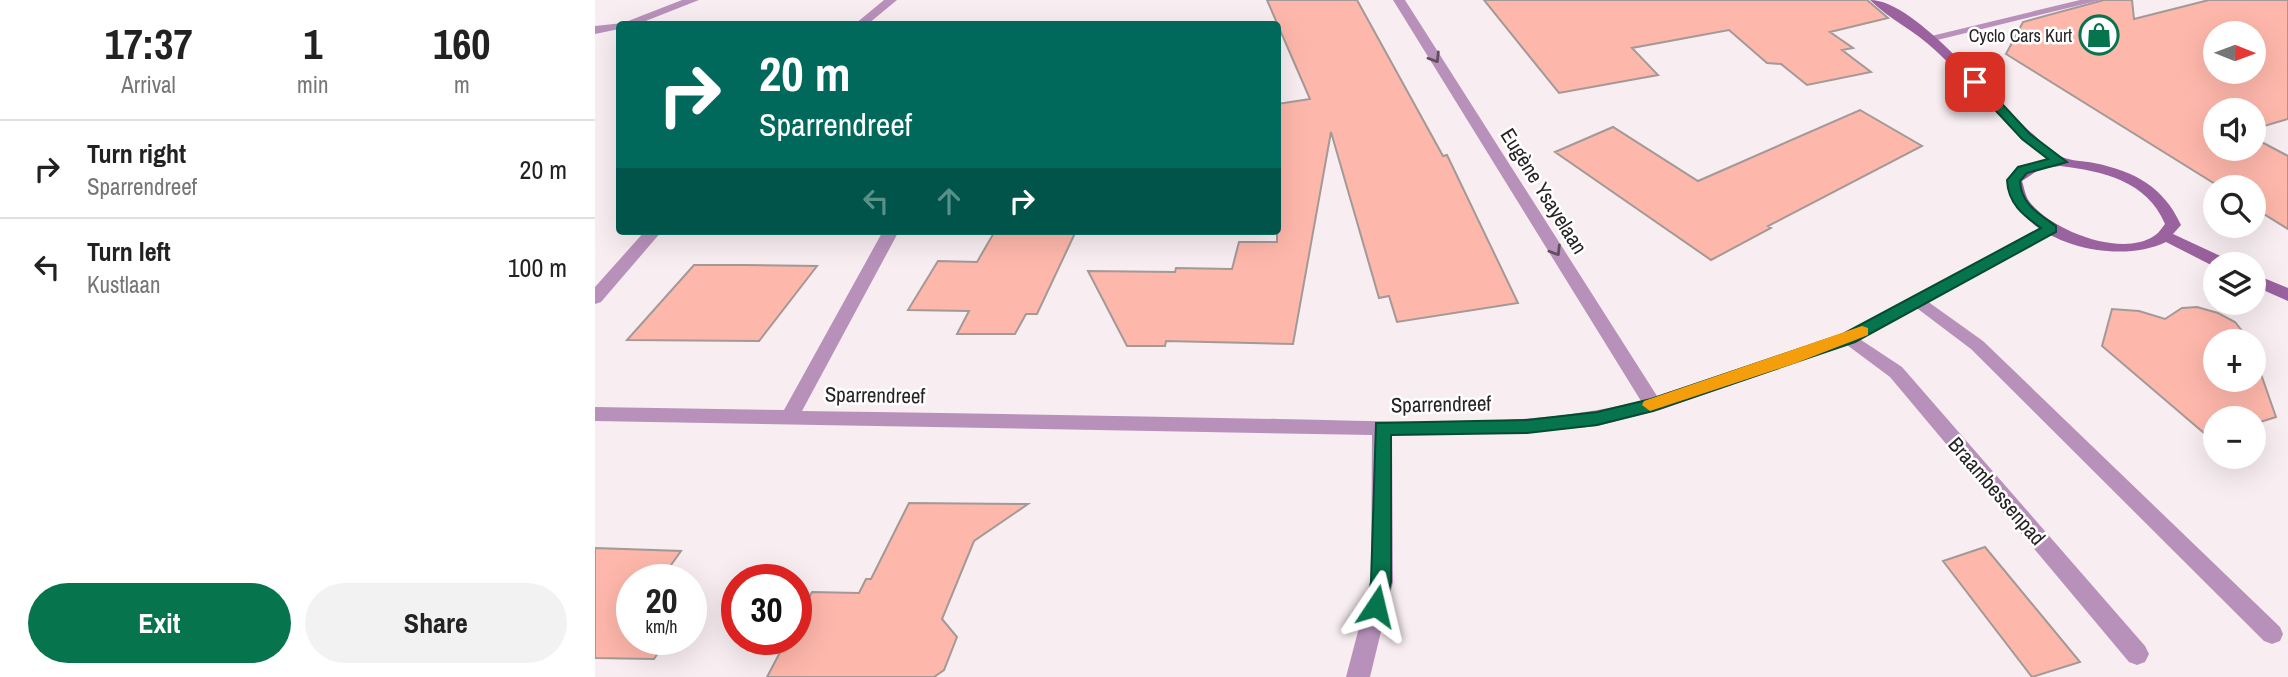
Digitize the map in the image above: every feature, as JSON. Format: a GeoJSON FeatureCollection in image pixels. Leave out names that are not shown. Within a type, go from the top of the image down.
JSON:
{"type":"FeatureCollection","features":[{"type":"Feature","properties":{"kind":"street"},"geometry":{"type":"LineString","coordinates":[[636,21],[693,0]]}},
{"type":"Feature","properties":{"kind":"street"},"geometry":{"type":"LineString","coordinates":[[865,21],[891,0]]}},
{"type":"Feature","properties":{"kind":"street","name":"Eugène Ysayelaan"},"geometry":{"type":"LineString","coordinates":[[1399,0],[1653,404]]}},
{"type":"Feature","properties":{"kind":"street"},"geometry":{"type":"LineString","coordinates":[[1876,0],[1929,38],[1963,69],[2026,136],[2060,162]]}},
{"type":"Feature","properties":{"kind":"street"},"geometry":{"type":"LineString","coordinates":[[1929,38],[2095,0]]}},
{"type":"Feature","properties":{"kind":"street"},"geometry":{"type":"LineString","coordinates":[[595,30],[616,26]]}},
{"type":"Feature","properties":{"kind":"street"},"geometry":{"type":"LineString","coordinates":[[2060,162],[2111,171],[2156,195],[2169,210],[2173,225],[2167,237],[2151,246],[2125,249],[2095,245],[2051,229],[2023,208],[2014,193],[2014,180],[2023,170],[2039,164],[2060,162]]}},
{"type":"Feature","properties":{"kind":"street","name":"Sparrendreef"},"geometry":{"type":"LineString","coordinates":[[595,414],[1382,428],[1527,426],[1597,419],[1653,404],[1849,338],[2051,229]]}},
{"type":"Feature","properties":{"kind":"street"},"geometry":{"type":"LineString","coordinates":[[595,298],[650,235]]}},
{"type":"Feature","properties":{"kind":"street","name":"Sparrendreef"},"geometry":{"type":"LineString","coordinates":[[790,416],[889,235]]}},
{"type":"Feature","properties":{"kind":"street"},"geometry":{"type":"LineString","coordinates":[[2167,237],[2203,254]]}},
{"type":"Feature","properties":{"kind":"street"},"geometry":{"type":"LineString","coordinates":[[2266,285],[2288,295]]}},
{"type":"Feature","properties":{"kind":"street"},"geometry":{"type":"LineString","coordinates":[[1920,302],[1977,345],[2272,634]]}},
{"type":"Feature","properties":{"kind":"street","name":"Braambessenpad"},"geometry":{"type":"LineString","coordinates":[[1849,338],[1896,372],[2137,654]]}},
{"type":"Feature","properties":{"kind":"street"},"geometry":{"type":"LineString","coordinates":[[1358,677],[1381,582],[1382,428]]}},
{"type":"Feature","properties":{"kind":"building"},"geometry":{"type":"Polygon","coordinates":[[[1267,0],[1357,0],[1443,156],[1447,155],[1518,303],[1397,322],[1389,296],[1379,298],[1331,132],[1293,344],[1166,341],[1165,346],[1127,346],[1088,271],[1175,272],[1176,268],[1232,269],[1239,242],[1277,242],[1277,235],[1281,235],[1281,103],[1310,99],[1281,32],[1281,21],[1276,21],[1267,0]]]}},
{"type":"Feature","properties":{"kind":"building"},"geometry":{"type":"Polygon","coordinates":[[[1484,0],[1867,0],[1888,18],[1830,32],[1853,48],[1842,50],[1871,72],[1807,85],[1781,64],[1767,63],[1729,30],[1632,48],[1658,75],[1559,93],[1484,0]]]}},
{"type":"Feature","properties":{"kind":"building"},"geometry":{"type":"Polygon","coordinates":[[[2104,0],[2132,0],[2134,19],[2209,0],[2288,0],[2288,119],[2266,125],[2266,98],[2203,98],[2203,161],[2266,161],[2266,144],[2288,156],[2288,229],[2266,215],[2266,175],[2203,176],[2006,54],[2023,22],[2104,0]]]}},
{"type":"Feature","properties":{"kind":"building"},"geometry":{"type":"Polygon","coordinates":[[[1860,110],[1922,146],[1768,226],[1771,228],[1711,260],[1555,152],[1613,127],[1698,181],[1860,110]]]}},
{"type":"Feature","properties":{"kind":"building"},"geometry":{"type":"Polygon","coordinates":[[[993,235],[1074,235],[1037,314],[1026,314],[1015,334],[957,334],[969,311],[908,310],[938,261],[977,262],[993,235]]]}},
{"type":"Feature","properties":{"kind":"building"},"geometry":{"type":"Polygon","coordinates":[[[694,265],[817,266],[759,341],[627,340],[694,265]]]}},
{"type":"Feature","properties":{"kind":"building"},"geometry":{"type":"Polygon","coordinates":[[[2197,307],[2203,309],[2203,315],[2222,315],[2235,322],[2241,329],[2203,329],[2203,392],[2266,392],[2266,388],[2276,417],[2266,420],[2266,406],[2203,406],[2203,432],[2102,346],[2112,309],[2139,311],[2165,319],[2182,308],[2197,307]]]}},
{"type":"Feature","properties":{"kind":"building"},"geometry":{"type":"Polygon","coordinates":[[[909,503],[1028,504],[974,541],[942,619],[957,637],[944,670],[934,677],[767,677],[779,655],[812,655],[812,592],[859,593],[866,579],[871,579],[909,503]]]}},
{"type":"Feature","properties":{"kind":"building"},"geometry":{"type":"Polygon","coordinates":[[[1985,547],[2080,662],[2032,677],[1943,561],[1985,547]]]}},
{"type":"Feature","properties":{"kind":"building"},"geometry":{"type":"Polygon","coordinates":[[[595,548],[681,551],[672,564],[616,564],[616,655],[657,655],[654,659],[595,658],[595,548]]]}},
{"type":"Feature","properties":{"kind":"slow traffic"},"geometry":{"type":"LineString","coordinates":[[1650,405],[1791,359],[1862,331]]}},
{"type":"Feature","properties":{"kind":"place","name":"Cyclo Cars Kurt"},"geometry":{"type":"Point","coordinates":[2099,35]}},
{"type":"Feature","properties":{"kind":"route"},"geometry":{"type":"LineString","coordinates":[[1376,606],[1381,582],[1382,428],[1527,426],[1597,419],[1653,404],[1849,338],[2051,229],[2023,208],[2014,193],[2014,180],[2023,170],[2039,164],[2060,162],[2026,136],[1975,82]]}}]}
